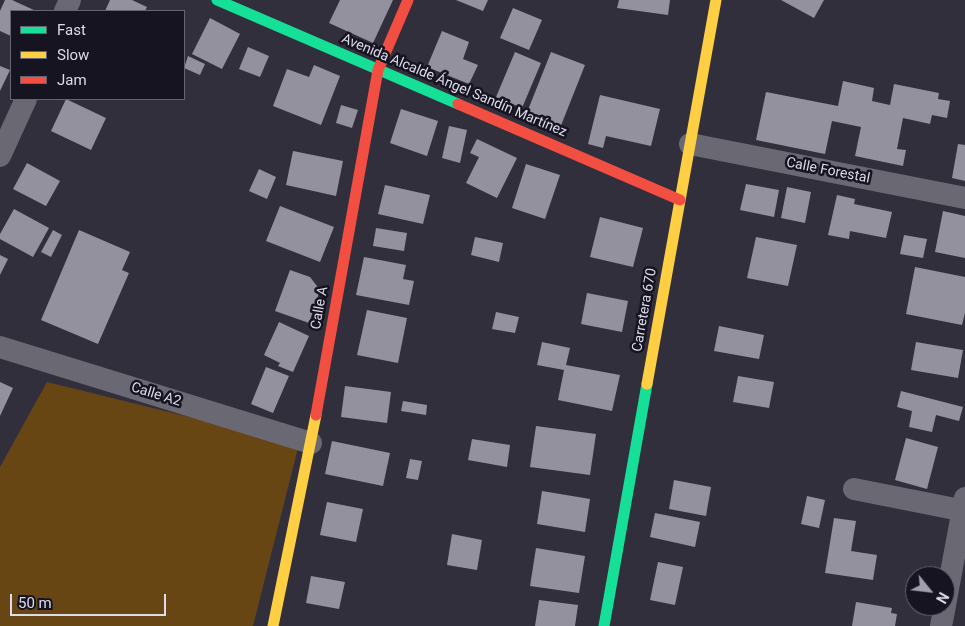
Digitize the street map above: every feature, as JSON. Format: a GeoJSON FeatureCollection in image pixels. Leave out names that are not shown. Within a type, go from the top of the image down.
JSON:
{"type":"FeatureCollection","features":[{"type":"Feature","properties":{"kind":"street","name":"Avenida Alcalde Ángel Sandín Martínez"},"geometry":{"type":"LineString","coordinates":[[217,0],[680,200]]}},
{"type":"Feature","properties":{"kind":"street","name":"Calle A"},"geometry":{"type":"LineString","coordinates":[[273,626],[311,442],[378,70],[408,0]]}},
{"type":"Feature","properties":{"kind":"street","name":"Carretera 670"},"geometry":{"type":"LineString","coordinates":[[604,626],[716,0]]}},
{"type":"Feature","properties":{"kind":"street"},"geometry":{"type":"LineString","coordinates":[[0,156],[26,100]]}},
{"type":"Feature","properties":{"kind":"street","name":"Calle Forestal"},"geometry":{"type":"LineString","coordinates":[[690,144],[965,198]]}},
{"type":"Feature","properties":{"kind":"street","name":"Calle A2"},"geometry":{"type":"LineString","coordinates":[[0,347],[311,442]]}},
{"type":"Feature","properties":{"kind":"street"},"geometry":{"type":"LineString","coordinates":[[854,489],[964,506],[952,566]]}},
{"type":"Feature","properties":{"kind":"shaded area"},"geometry":{"type":"Polygon","coordinates":[[[47,382],[299,444],[253,626],[0,626],[0,467],[47,382]]]}},
{"type":"Feature","properties":{"kind":"building"},"geometry":{"type":"Polygon","coordinates":[[[5,0],[12,0],[34,10],[10,10],[10,36],[0,31],[0,11],[5,0]]]}},
{"type":"Feature","properties":{"kind":"building"},"geometry":{"type":"Polygon","coordinates":[[[110,0],[132,0],[147,7],[146,10],[105,10],[110,0]]]}},
{"type":"Feature","properties":{"kind":"building"},"geometry":{"type":"Polygon","coordinates":[[[340,0],[393,0],[373,43],[329,23],[340,0]]]}},
{"type":"Feature","properties":{"kind":"building"},"geometry":{"type":"Polygon","coordinates":[[[456,0],[488,0],[483,11],[456,0]]]}},
{"type":"Feature","properties":{"kind":"building"},"geometry":{"type":"Polygon","coordinates":[[[619,0],[670,0],[668,15],[617,8],[619,0]]]}},
{"type":"Feature","properties":{"kind":"building"},"geometry":{"type":"Polygon","coordinates":[[[781,0],[824,0],[814,18],[781,0]]]}},
{"type":"Feature","properties":{"kind":"building"},"geometry":{"type":"Polygon","coordinates":[[[513,8],[542,20],[529,50],[500,38],[513,8]]]}},
{"type":"Feature","properties":{"kind":"building"},"geometry":{"type":"Polygon","coordinates":[[[210,18],[240,34],[222,69],[192,54],[210,18]]]}},
{"type":"Feature","properties":{"kind":"building"},"geometry":{"type":"Polygon","coordinates":[[[442,31],[469,42],[463,59],[478,65],[469,84],[427,67],[442,31]]]}},
{"type":"Feature","properties":{"kind":"building"},"geometry":{"type":"Polygon","coordinates":[[[248,47],[269,56],[260,77],[239,69],[248,47]]]}},
{"type":"Feature","properties":{"kind":"building"},"geometry":{"type":"Polygon","coordinates":[[[515,52],[541,63],[522,108],[496,97],[515,52]]]}},
{"type":"Feature","properties":{"kind":"building"},"geometry":{"type":"Polygon","coordinates":[[[551,52],[585,65],[560,128],[526,115],[551,52]]]}},
{"type":"Feature","properties":{"kind":"building"},"geometry":{"type":"Polygon","coordinates":[[[188,56],[205,64],[200,75],[185,68],[188,56]]]}},
{"type":"Feature","properties":{"kind":"building"},"geometry":{"type":"Polygon","coordinates":[[[314,65],[340,76],[321,125],[273,106],[287,69],[309,77],[314,65]]]}},
{"type":"Feature","properties":{"kind":"building"},"geometry":{"type":"Polygon","coordinates":[[[0,66],[10,70],[0,91],[0,66]]]}},
{"type":"Feature","properties":{"kind":"building"},"geometry":{"type":"Polygon","coordinates":[[[843,81],[874,88],[872,101],[890,105],[894,84],[939,93],[938,99],[950,101],[947,118],[932,115],[930,124],[903,118],[897,149],[906,150],[903,166],[855,156],[861,127],[832,121],[825,154],[756,140],[766,92],[838,106],[843,81]]]}},
{"type":"Feature","properties":{"kind":"building"},"geometry":{"type":"Polygon","coordinates":[[[600,95],[660,109],[651,146],[606,136],[603,148],[588,144],[600,95]]]}},
{"type":"Feature","properties":{"kind":"building"},"geometry":{"type":"Polygon","coordinates":[[[66,100],[106,118],[91,150],[51,131],[66,100]]]}},
{"type":"Feature","properties":{"kind":"building"},"geometry":{"type":"Polygon","coordinates":[[[341,105],[358,110],[352,128],[336,123],[341,105]]]}},
{"type":"Feature","properties":{"kind":"building"},"geometry":{"type":"Polygon","coordinates":[[[401,109],[438,121],[427,156],[390,143],[401,109]]]}},
{"type":"Feature","properties":{"kind":"building"},"geometry":{"type":"Polygon","coordinates":[[[449,126],[467,130],[460,163],[442,158],[449,126]]]}},
{"type":"Feature","properties":{"kind":"building"},"geometry":{"type":"Polygon","coordinates":[[[477,139],[517,158],[497,198],[466,183],[479,157],[470,153],[477,139]]]}},
{"type":"Feature","properties":{"kind":"building"},"geometry":{"type":"Polygon","coordinates":[[[958,144],[965,145],[965,181],[952,178],[958,144]]]}},
{"type":"Feature","properties":{"kind":"building"},"geometry":{"type":"Polygon","coordinates":[[[293,151],[343,161],[336,196],[286,185],[293,151]]]}},
{"type":"Feature","properties":{"kind":"building"},"geometry":{"type":"Polygon","coordinates":[[[27,163],[60,181],[46,206],[13,189],[27,163]]]}},
{"type":"Feature","properties":{"kind":"building"},"geometry":{"type":"Polygon","coordinates":[[[526,164],[560,175],[545,219],[512,208],[526,164]]]}},
{"type":"Feature","properties":{"kind":"building"},"geometry":{"type":"Polygon","coordinates":[[[259,169],[276,177],[267,199],[249,191],[259,169]]]}},
{"type":"Feature","properties":{"kind":"building"},"geometry":{"type":"Polygon","coordinates":[[[746,184],[779,190],[774,217],[740,210],[746,184]]]}},
{"type":"Feature","properties":{"kind":"building"},"geometry":{"type":"Polygon","coordinates":[[[385,185],[430,195],[423,224],[378,214],[385,185]]]}},
{"type":"Feature","properties":{"kind":"building"},"geometry":{"type":"Polygon","coordinates":[[[787,187],[811,192],[805,223],[781,218],[787,187]]]}},
{"type":"Feature","properties":{"kind":"building"},"geometry":{"type":"Polygon","coordinates":[[[837,195],[855,199],[854,204],[892,212],[886,238],[850,231],[849,239],[828,235],[837,195]]]}},
{"type":"Feature","properties":{"kind":"building"},"geometry":{"type":"Polygon","coordinates":[[[280,206],[334,227],[320,262],[266,241],[280,206]]]}},
{"type":"Feature","properties":{"kind":"building"},"geometry":{"type":"Polygon","coordinates":[[[14,209],[49,228],[33,257],[0,239],[0,234],[14,209]]]}},
{"type":"Feature","properties":{"kind":"building"},"geometry":{"type":"Polygon","coordinates":[[[943,211],[965,216],[965,258],[935,252],[943,211]]]}},
{"type":"Feature","properties":{"kind":"building"},"geometry":{"type":"Polygon","coordinates":[[[600,217],[643,228],[633,267],[590,257],[600,217]]]}},
{"type":"Feature","properties":{"kind":"building"},"geometry":{"type":"Polygon","coordinates":[[[376,228],[407,233],[404,251],[373,246],[376,228]]]}},
{"type":"Feature","properties":{"kind":"building"},"geometry":{"type":"Polygon","coordinates":[[[53,230],[62,235],[51,257],[41,252],[53,230]]]}},
{"type":"Feature","properties":{"kind":"building"},"geometry":{"type":"Polygon","coordinates":[[[79,230],[130,252],[122,270],[129,273],[98,344],[41,320],[79,230]]]}},
{"type":"Feature","properties":{"kind":"building"},"geometry":{"type":"Polygon","coordinates":[[[904,235],[927,239],[923,258],[900,254],[904,235]]]}},
{"type":"Feature","properties":{"kind":"building"},"geometry":{"type":"Polygon","coordinates":[[[475,237],[503,243],[499,262],[471,255],[475,237]]]}},
{"type":"Feature","properties":{"kind":"building"},"geometry":{"type":"Polygon","coordinates":[[[756,237],[797,245],[788,286],[747,278],[756,237]]]}},
{"type":"Feature","properties":{"kind":"building"},"geometry":{"type":"Polygon","coordinates":[[[0,255],[8,259],[0,275],[0,255]]]}},
{"type":"Feature","properties":{"kind":"building"},"geometry":{"type":"Polygon","coordinates":[[[364,257],[406,265],[403,279],[414,281],[409,305],[356,295],[364,257]]]}},
{"type":"Feature","properties":{"kind":"building"},"geometry":{"type":"Polygon","coordinates":[[[915,267],[965,277],[965,313],[962,325],[906,314],[915,267]]]}},
{"type":"Feature","properties":{"kind":"building"},"geometry":{"type":"Polygon","coordinates":[[[290,270],[310,277],[320,290],[309,323],[275,311],[290,270]]]}},
{"type":"Feature","properties":{"kind":"building"},"geometry":{"type":"Polygon","coordinates":[[[587,293],[628,301],[622,332],[581,324],[587,293]]]}},
{"type":"Feature","properties":{"kind":"building"},"geometry":{"type":"Polygon","coordinates":[[[367,310],[407,318],[398,363],[357,355],[367,310]]]}},
{"type":"Feature","properties":{"kind":"building"},"geometry":{"type":"Polygon","coordinates":[[[496,312],[519,317],[515,333],[492,329],[496,312]]]}},
{"type":"Feature","properties":{"kind":"building"},"geometry":{"type":"Polygon","coordinates":[[[279,322],[309,336],[293,372],[278,366],[280,363],[264,355],[279,322]]]}},
{"type":"Feature","properties":{"kind":"building"},"geometry":{"type":"Polygon","coordinates":[[[719,326],[764,335],[759,359],[714,351],[719,326]]]}},
{"type":"Feature","properties":{"kind":"building"},"geometry":{"type":"Polygon","coordinates":[[[542,342],[570,348],[566,365],[620,375],[612,411],[558,400],[564,370],[537,365],[542,342]]]}},
{"type":"Feature","properties":{"kind":"building"},"geometry":{"type":"Polygon","coordinates":[[[916,342],[963,350],[958,378],[911,370],[916,342]]]}},
{"type":"Feature","properties":{"kind":"building"},"geometry":{"type":"Polygon","coordinates":[[[266,367],[289,376],[273,413],[251,404],[266,367]]]}},
{"type":"Feature","properties":{"kind":"building"},"geometry":{"type":"Polygon","coordinates":[[[738,376],[774,382],[769,408],[733,402],[738,376]]]}},
{"type":"Feature","properties":{"kind":"building"},"geometry":{"type":"Polygon","coordinates":[[[0,382],[13,388],[0,416],[0,382]]]}},
{"type":"Feature","properties":{"kind":"building"},"geometry":{"type":"Polygon","coordinates":[[[345,386],[391,392],[387,423],[341,417],[345,386]]]}},
{"type":"Feature","properties":{"kind":"building"},"geometry":{"type":"Polygon","coordinates":[[[901,391],[963,407],[959,421],[936,415],[932,432],[909,427],[912,411],[897,407],[901,391]]]}},
{"type":"Feature","properties":{"kind":"building"},"geometry":{"type":"Polygon","coordinates":[[[403,401],[427,405],[426,415],[401,411],[403,401]]]}},
{"type":"Feature","properties":{"kind":"building"},"geometry":{"type":"Polygon","coordinates":[[[536,426],[596,434],[590,475],[530,467],[536,426]]]}},
{"type":"Feature","properties":{"kind":"building"},"geometry":{"type":"Polygon","coordinates":[[[906,438],[938,447],[927,489],[895,480],[906,438]]]}},
{"type":"Feature","properties":{"kind":"building"},"geometry":{"type":"Polygon","coordinates":[[[472,439],[510,445],[507,467],[468,460],[472,439]]]}},
{"type":"Feature","properties":{"kind":"building"},"geometry":{"type":"Polygon","coordinates":[[[332,441],[390,453],[383,486],[325,474],[332,441]]]}},
{"type":"Feature","properties":{"kind":"building"},"geometry":{"type":"Polygon","coordinates":[[[410,459],[422,461],[418,480],[406,478],[410,459]]]}},
{"type":"Feature","properties":{"kind":"building"},"geometry":{"type":"Polygon","coordinates":[[[674,480],[711,487],[706,516],[669,509],[674,480]]]}},
{"type":"Feature","properties":{"kind":"building"},"geometry":{"type":"Polygon","coordinates":[[[542,491],[590,499],[585,532],[537,524],[542,491]]]}},
{"type":"Feature","properties":{"kind":"building"},"geometry":{"type":"Polygon","coordinates":[[[807,496],[825,500],[819,528],[801,524],[807,496]]]}},
{"type":"Feature","properties":{"kind":"building"},"geometry":{"type":"Polygon","coordinates":[[[327,502],[363,509],[356,542],[320,535],[327,502]]]}},
{"type":"Feature","properties":{"kind":"building"},"geometry":{"type":"Polygon","coordinates":[[[655,513],[700,522],[695,547],[650,537],[655,513]]]}},
{"type":"Feature","properties":{"kind":"building"},"geometry":{"type":"Polygon","coordinates":[[[834,518],[856,521],[851,551],[877,555],[873,580],[825,573],[834,518]]]}},
{"type":"Feature","properties":{"kind":"building"},"geometry":{"type":"Polygon","coordinates":[[[452,534],[482,540],[477,570],[447,565],[452,534]]]}},
{"type":"Feature","properties":{"kind":"building"},"geometry":{"type":"Polygon","coordinates":[[[536,548],[585,556],[579,593],[530,586],[536,548]]]}},
{"type":"Feature","properties":{"kind":"building"},"geometry":{"type":"Polygon","coordinates":[[[658,562],[683,567],[675,605],[650,600],[658,562]]]}},
{"type":"Feature","properties":{"kind":"building"},"geometry":{"type":"Polygon","coordinates":[[[311,576],[345,582],[339,609],[306,603],[311,576]]]}},
{"type":"Feature","properties":{"kind":"building"},"geometry":{"type":"Polygon","coordinates":[[[539,600],[578,605],[575,626],[535,626],[539,600]]]}},
{"type":"Feature","properties":{"kind":"building"},"geometry":{"type":"Polygon","coordinates":[[[856,602],[892,608],[891,613],[897,614],[895,626],[852,626],[856,602]]]}},
{"type":"Feature","properties":{"kind":"traffic: fast"},"geometry":{"type":"LineString","coordinates":[[217,0],[458,104]]}},
{"type":"Feature","properties":{"kind":"traffic: fast"},"geometry":{"type":"LineString","coordinates":[[604,626],[647,384]]}},
{"type":"Feature","properties":{"kind":"traffic: slow"},"geometry":{"type":"LineString","coordinates":[[647,384],[716,0]]}},
{"type":"Feature","properties":{"kind":"traffic: slow"},"geometry":{"type":"LineString","coordinates":[[273,626],[316,415]]}},
{"type":"Feature","properties":{"kind":"traffic: jam"},"geometry":{"type":"LineString","coordinates":[[316,415],[378,70],[408,0]]}},
{"type":"Feature","properties":{"kind":"traffic: jam"},"geometry":{"type":"LineString","coordinates":[[458,104],[680,200]]}}]}
